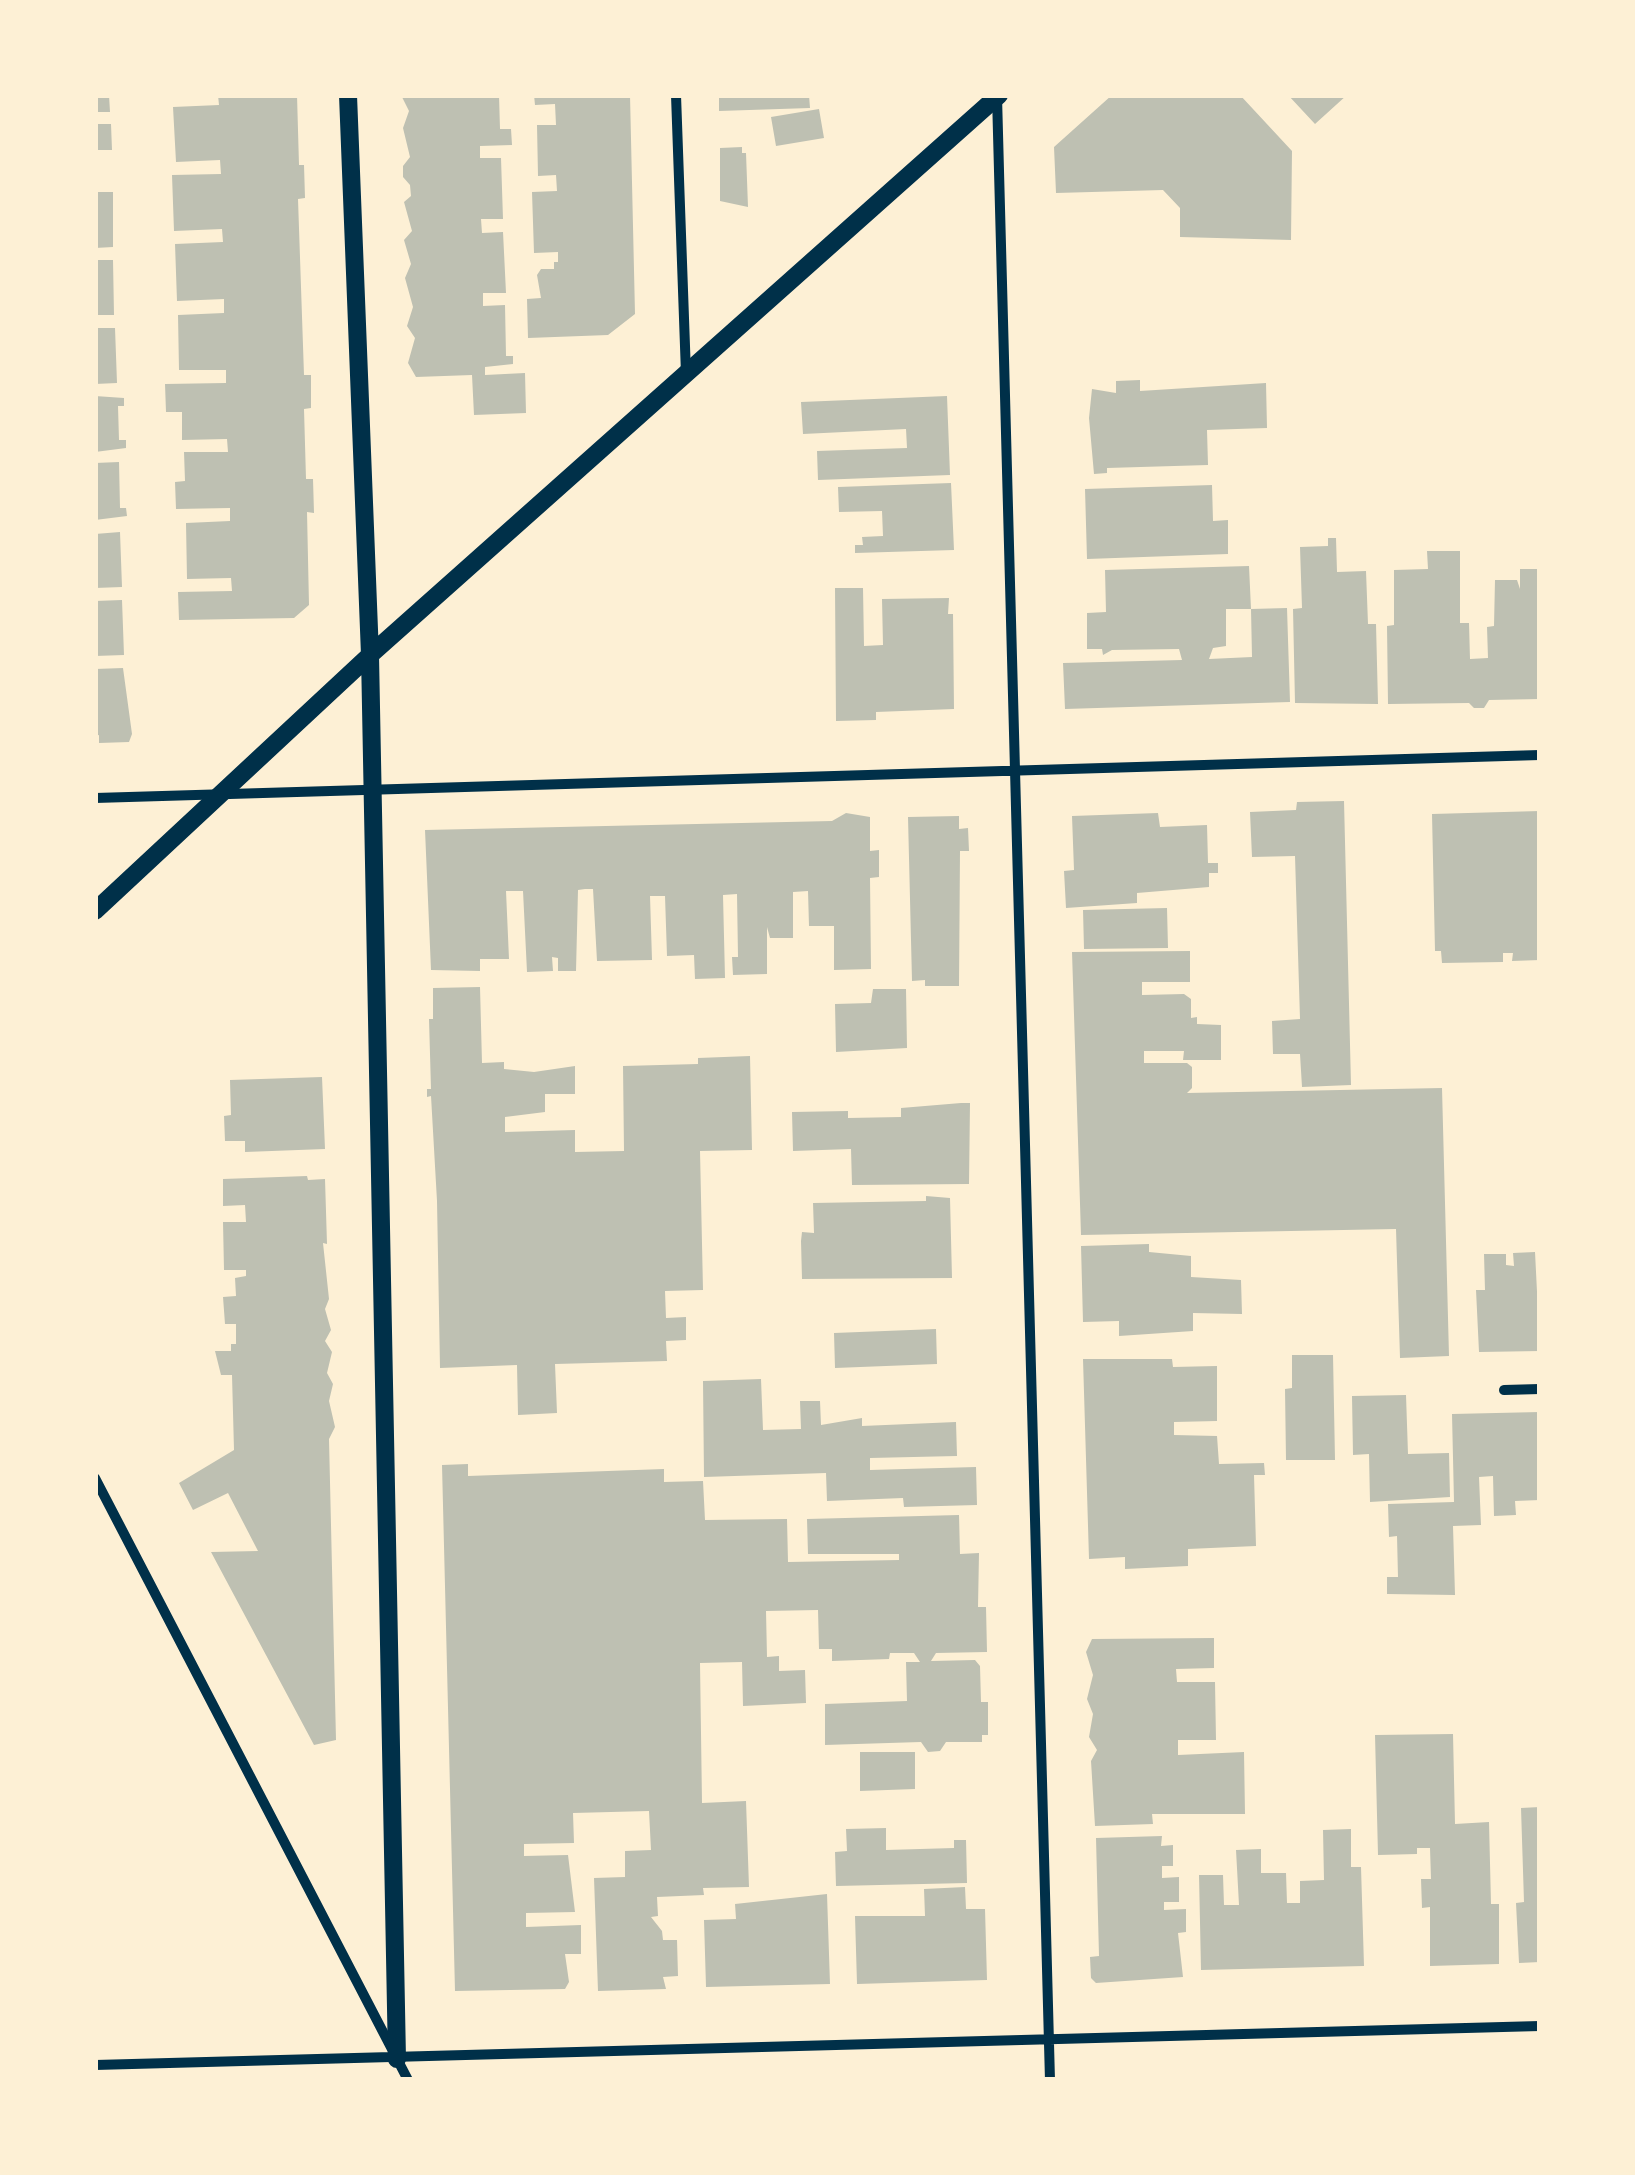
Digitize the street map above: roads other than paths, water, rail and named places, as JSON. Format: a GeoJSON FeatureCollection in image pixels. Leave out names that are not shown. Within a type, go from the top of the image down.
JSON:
{"type":"FeatureCollection","features":[{"type":"Feature","properties":{"kind":"street"},"geometry":{"type":"LineString","coordinates":[[348,95],[374,790],[397,2059]]}},
{"type":"Feature","properties":{"kind":"street"},"geometry":{"type":"LineString","coordinates":[[676,95],[686,378]]}},
{"type":"Feature","properties":{"kind":"street"},"geometry":{"type":"LineString","coordinates":[[95,911],[223,796],[370,655],[686,378],[998,96]]}},
{"type":"Feature","properties":{"kind":"street"},"geometry":{"type":"LineString","coordinates":[[998,96],[1050,2080]]}},
{"type":"Feature","properties":{"kind":"street"},"geometry":{"type":"LineString","coordinates":[[95,798],[1540,756]]}},
{"type":"Feature","properties":{"kind":"street"},"geometry":{"type":"LineString","coordinates":[[1504,1390],[1540,1389]]}},
{"type":"Feature","properties":{"kind":"street"},"geometry":{"type":"LineString","coordinates":[[95,1478],[408,2080]]}},
{"type":"Feature","properties":{"kind":"street"},"geometry":{"type":"LineString","coordinates":[[95,2066],[1540,2026]]}}]}
